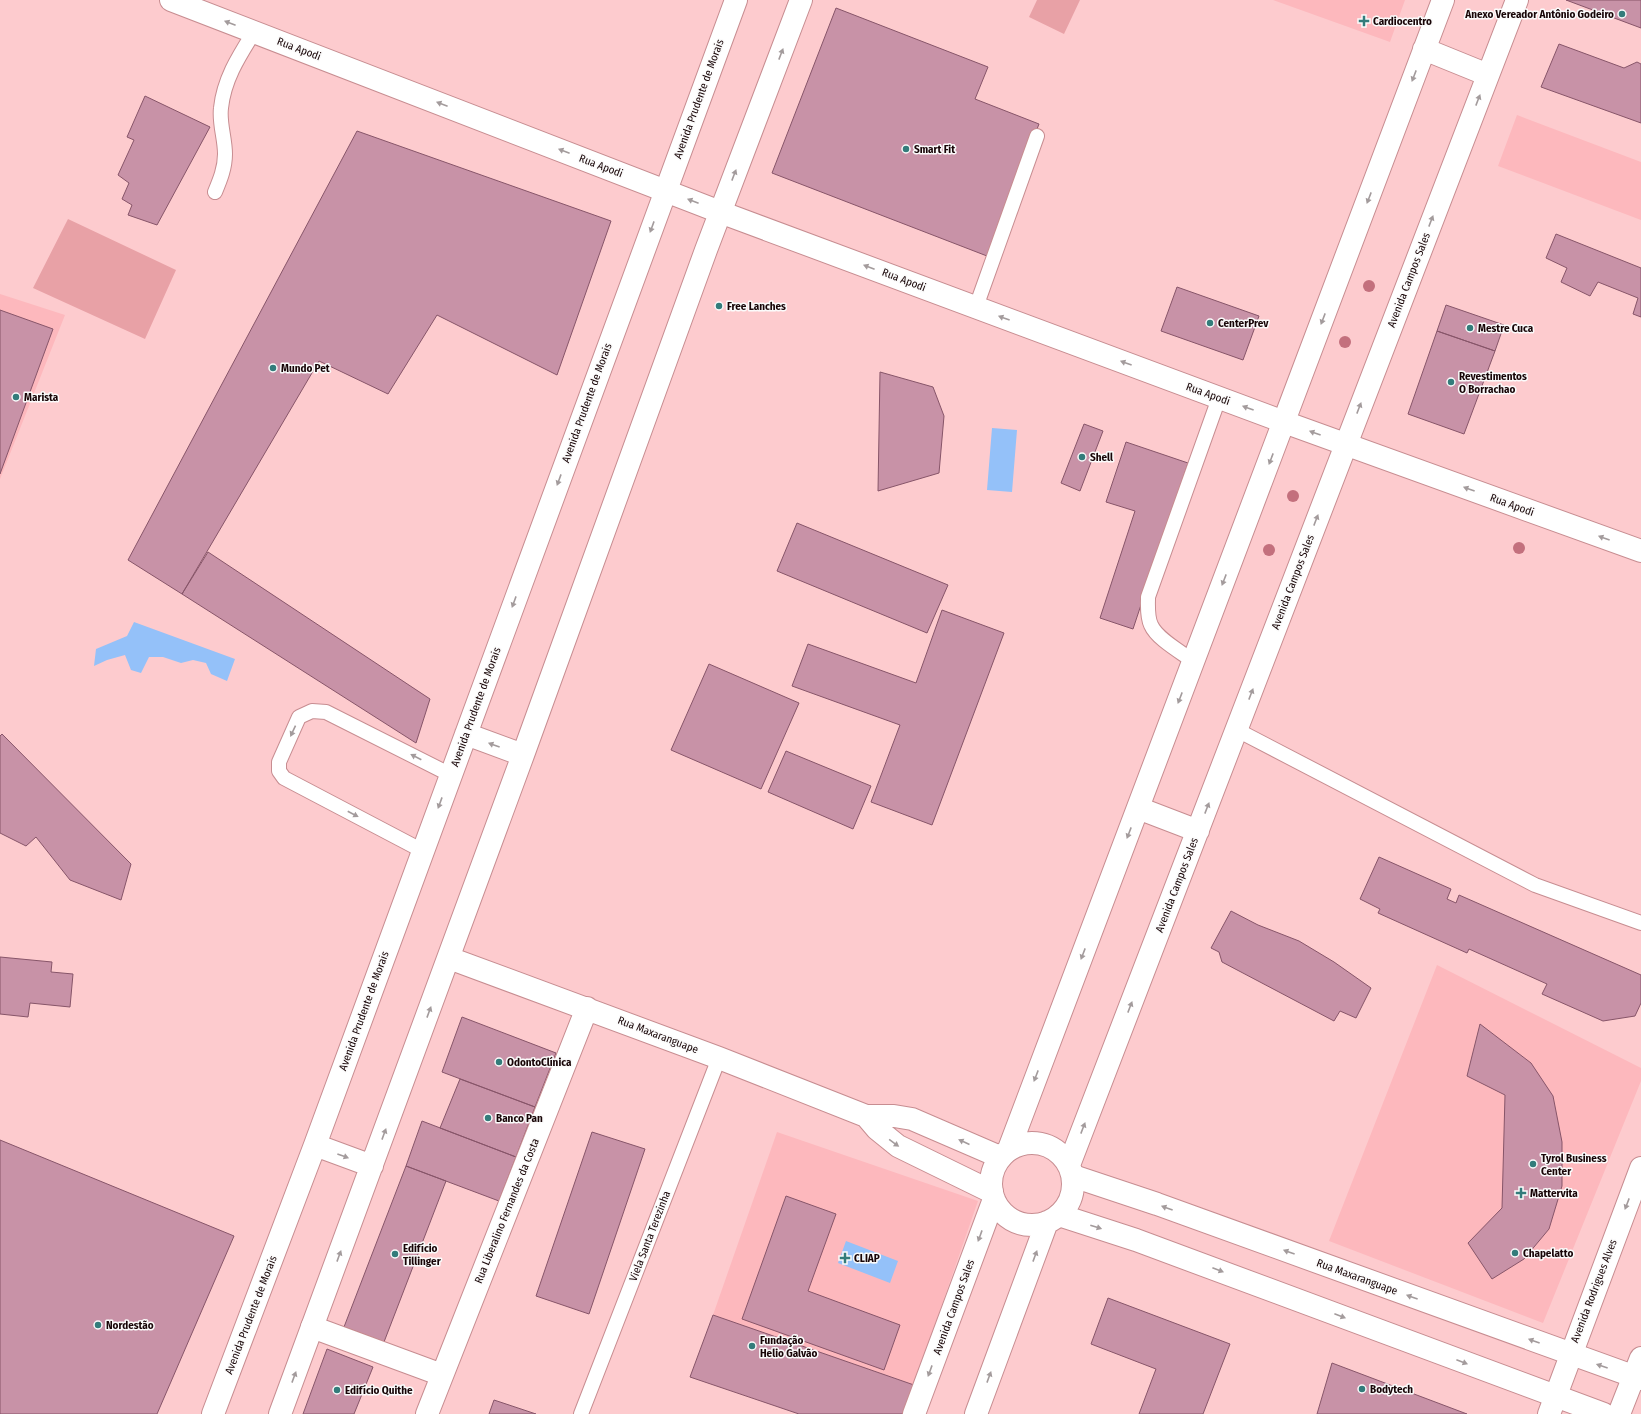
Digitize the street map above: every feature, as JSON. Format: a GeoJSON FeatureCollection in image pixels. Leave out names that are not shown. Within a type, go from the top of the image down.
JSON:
{"type":"FeatureCollection","features":[{"type":"Feature","properties":{"kind":"street","name":"Rua Apodi"},"geometry":{"type":"LineString","coordinates":[[171,0],[720,212],[1284,422],[1641,551]]}},
{"type":"Feature","properties":{"kind":"street","name":"Avenida Prudente de Morais"},"geometry":{"type":"LineString","coordinates":[[214,1414],[315,1145],[736,0]]}},
{"type":"Feature","properties":{"kind":"street"},"geometry":{"type":"LineString","coordinates":[[280,1414],[449,958],[720,212],[801,0]]}},
{"type":"Feature","properties":{"kind":"street"},"geometry":{"type":"LineString","coordinates":[[1443,0],[1138,808],[1004,1153],[994,1168],[991,1180],[993,1196],[1000,1210],[1010,1218],[1022,1223],[1034,1225],[1053,1218],[1136,1240],[1552,1405],[1604,1414]]}},
{"type":"Feature","properties":{"kind":"street","name":"Avenida Campos Sales"},"geometry":{"type":"LineString","coordinates":[[1071,1170],[1345,444],[1517,0]]}},
{"type":"Feature","properties":{"kind":"street"},"geometry":{"type":"LineString","coordinates":[[1424,49],[1488,75]]}},
{"type":"Feature","properties":{"kind":"street"},"geometry":{"type":"LineString","coordinates":[[466,734],[523,755]]}},
{"type":"Feature","properties":{"kind":"street"},"geometry":{"type":"LineString","coordinates":[[1138,808],[1198,831]]}},
{"type":"Feature","properties":{"kind":"street","name":"Rua Maxaranguape"},"geometry":{"type":"LineString","coordinates":[[449,958],[719,1058],[866,1116],[894,1116],[912,1119],[1004,1153]]}},
{"type":"Feature","properties":{"kind":"street","name":"Rua Liberalino Fernandes da Costa"},"geometry":{"type":"LineString","coordinates":[[427,1414],[587,1008]]}},
{"type":"Feature","properties":{"kind":"street","name":"Rua Maxaranguape"},"geometry":{"type":"LineString","coordinates":[[866,1116],[877,1128],[898,1146],[993,1196]]}},
{"type":"Feature","properties":{"kind":"street"},"geometry":{"type":"LineString","coordinates":[[976,1414],[1053,1218],[1069,1202],[1073,1187],[1071,1170],[1061,1154],[1049,1146],[1035,1142],[1021,1144],[1004,1153]]}},
{"type":"Feature","properties":{"kind":"street"},"geometry":{"type":"LineString","coordinates":[[315,1145],[372,1166]]}},
{"type":"Feature","properties":{"kind":"street","name":"Avenida Rodrigues Alves"},"geometry":{"type":"LineString","coordinates":[[1552,1405],[1641,1168]]}},
{"type":"Feature","properties":{"kind":"street","name":"Rua Maxaranguape"},"geometry":{"type":"LineString","coordinates":[[1071,1170],[1157,1204],[1570,1354],[1639,1372]]}},
{"type":"Feature","properties":{"kind":"street","name":"Avenida Campos Sales"},"geometry":{"type":"LineString","coordinates":[[914,1414],[993,1196]]}},
{"type":"Feature","properties":{"kind":"street"},"geometry":{"type":"LineString","coordinates":[[312,1327],[442,1375]]}},
{"type":"Feature","properties":{"kind":"street"},"geometry":{"type":"LineString","coordinates":[[1620,1414],[1639,1372]]}},
{"type":"Feature","properties":{"kind":"lane"},"geometry":{"type":"LineString","coordinates":[[215,192],[222,175],[225,153],[221,131],[220,109],[225,86],[233,65],[254,32]]}},
{"type":"Feature","properties":{"kind":"lane"},"geometry":{"type":"LineString","coordinates":[[976,307],[1037,136]]}},
{"type":"Feature","properties":{"kind":"lane"},"geometry":{"type":"LineString","coordinates":[[1194,661],[1160,636],[1151,626],[1148,614],[1148,597],[1219,398]]}},
{"type":"Feature","properties":{"kind":"lane"},"geometry":{"type":"LineString","coordinates":[[423,851],[284,778],[279,771],[279,762],[299,718],[312,710],[326,712],[451,775]]}},
{"type":"Feature","properties":{"kind":"lane"},"geometry":{"type":"LineString","coordinates":[[1237,730],[1535,885],[1641,923]]}},
{"type":"Feature","properties":{"kind":"lane","name":"Viela Santa Terezinha"},"geometry":{"type":"LineString","coordinates":[[581,1414],[719,1058]]}},
{"type":"Feature","properties":{"kind":"shaded area"},"geometry":{"type":"Polygon","coordinates":[[[1037,0],[1080,0],[1064,34],[1029,17],[1037,0]]]}},
{"type":"Feature","properties":{"kind":"shaded area","name":"Cardiocentro"},"geometry":{"type":"Polygon","coordinates":[[[1273,0],[1405,0],[1390,42],[1273,0]]]}},
{"type":"Feature","properties":{"kind":"shaded area"},"geometry":{"type":"Polygon","coordinates":[[[1517,115],[1641,162],[1641,220],[1498,166],[1517,115]]]}},
{"type":"Feature","properties":{"kind":"shaded area"},"geometry":{"type":"Polygon","coordinates":[[[68,219],[176,270],[145,339],[33,288],[68,219]]]}},
{"type":"Feature","properties":{"kind":"shaded area","name":"Marista"},"geometry":{"type":"Polygon","coordinates":[[[0,294],[65,315],[0,479],[0,294]]]}},
{"type":"Feature","properties":{"kind":"shaded area"},"geometry":{"type":"Polygon","coordinates":[[[1437,965],[1641,1068],[1641,1081],[1543,1323],[1329,1241],[1437,965]]]}},
{"type":"Feature","properties":{"kind":"shaded area","name":"CLIAP"},"geometry":{"type":"Polygon","coordinates":[[[777,1132],[978,1201],[914,1385],[713,1315],[777,1132]]]}},
{"type":"Feature","properties":{"kind":"water"},"geometry":{"type":"Polygon","coordinates":[[[992,428],[1017,430],[1012,492],[987,490],[992,428]]]}},
{"type":"Feature","properties":{"kind":"water"},"geometry":{"type":"Polygon","coordinates":[[[134,622],[235,659],[227,681],[211,674],[206,663],[193,660],[181,663],[163,657],[149,657],[141,673],[131,670],[125,655],[107,660],[94,666],[96,649],[127,636],[134,622]]]}},
{"type":"Feature","properties":{"kind":"water"},"geometry":{"type":"Polygon","coordinates":[[[846,1241],[898,1261],[890,1283],[838,1263],[846,1241]]]}},
{"type":"Feature","properties":{"kind":"building","name":"Anexo Vereador Antônio Godeiro"},"geometry":{"type":"Polygon","coordinates":[[[1566,0],[1641,0],[1641,28],[1566,0]]]}},
{"type":"Feature","properties":{"kind":"building","name":"Smart Fit"},"geometry":{"type":"Polygon","coordinates":[[[836,8],[988,67],[975,99],[1039,124],[987,256],[772,173],[836,8]]]}},
{"type":"Feature","properties":{"kind":"building"},"geometry":{"type":"Polygon","coordinates":[[[1559,44],[1624,68],[1637,62],[1641,64],[1641,123],[1541,87],[1559,44]]]}},
{"type":"Feature","properties":{"kind":"building"},"geometry":{"type":"Polygon","coordinates":[[[145,96],[210,127],[157,225],[128,215],[132,205],[122,199],[129,183],[118,175],[134,140],[127,137],[145,96]]]}},
{"type":"Feature","properties":{"kind":"building","name":"Mundo Pet"},"geometry":{"type":"Polygon","coordinates":[[[357,131],[611,221],[557,375],[437,315],[388,394],[319,361],[182,594],[128,560],[357,131]]]}},
{"type":"Feature","properties":{"kind":"building"},"geometry":{"type":"Polygon","coordinates":[[[1556,234],[1641,268],[1641,317],[1633,314],[1638,298],[1598,282],[1590,296],[1561,282],[1567,268],[1546,258],[1556,234]]]}},
{"type":"Feature","properties":{"kind":"building","name":"CenterPrev"},"geometry":{"type":"Polygon","coordinates":[[[1177,287],[1259,316],[1243,360],[1161,331],[1177,287]]]}},
{"type":"Feature","properties":{"kind":"building","name":"Mestre Cuca"},"geometry":{"type":"Polygon","coordinates":[[[1446,305],[1504,325],[1495,351],[1437,331],[1446,305]]]}},
{"type":"Feature","properties":{"kind":"building","name":"Marista"},"geometry":{"type":"Polygon","coordinates":[[[0,310],[53,329],[0,474],[0,310]]]}},
{"type":"Feature","properties":{"kind":"building","name":"Revestimentos O Borrachao"},"geometry":{"type":"Polygon","coordinates":[[[1437,331],[1495,351],[1464,434],[1408,414],[1437,331]]]}},
{"type":"Feature","properties":{"kind":"building"},"geometry":{"type":"Polygon","coordinates":[[[880,372],[933,387],[944,416],[939,473],[878,491],[880,372]]]}},
{"type":"Feature","properties":{"kind":"building","name":"Shell"},"geometry":{"type":"Polygon","coordinates":[[[1084,424],[1103,431],[1080,491],[1061,483],[1084,424]]]}},
{"type":"Feature","properties":{"kind":"building"},"geometry":{"type":"Polygon","coordinates":[[[1126,442],[1188,463],[1133,629],[1100,618],[1135,511],[1106,502],[1126,442]]]}},
{"type":"Feature","properties":{"kind":"building"},"geometry":{"type":"Polygon","coordinates":[[[797,523],[948,585],[927,633],[777,571],[797,523]]]}},
{"type":"Feature","properties":{"kind":"building"},"geometry":{"type":"Polygon","coordinates":[[[208,552],[430,699],[416,743],[182,594],[208,552]]]}},
{"type":"Feature","properties":{"kind":"building"},"geometry":{"type":"Polygon","coordinates":[[[942,610],[1004,633],[932,825],[871,802],[900,725],[792,686],[808,644],[916,683],[942,610]]]}},
{"type":"Feature","properties":{"kind":"building"},"geometry":{"type":"Polygon","coordinates":[[[709,664],[799,703],[761,789],[671,750],[709,664]]]}},
{"type":"Feature","properties":{"kind":"building"},"geometry":{"type":"Polygon","coordinates":[[[2,734],[131,864],[121,900],[70,880],[36,837],[26,846],[0,833],[0,736],[2,734]]]}},
{"type":"Feature","properties":{"kind":"building"},"geometry":{"type":"Polygon","coordinates":[[[786,751],[871,786],[853,829],[768,792],[786,751]]]}},
{"type":"Feature","properties":{"kind":"building"},"geometry":{"type":"Polygon","coordinates":[[[1379,857],[1451,889],[1447,899],[1456,903],[1459,895],[1641,975],[1641,1003],[1635,1016],[1603,1021],[1542,994],[1547,984],[1469,949],[1467,953],[1378,913],[1380,909],[1360,899],[1379,857]]]}},
{"type":"Feature","properties":{"kind":"building"},"geometry":{"type":"Polygon","coordinates":[[[1231,911],[1258,925],[1299,941],[1334,962],[1371,988],[1356,1018],[1340,1011],[1334,1021],[1222,962],[1219,952],[1211,948],[1231,911]]]}},
{"type":"Feature","properties":{"kind":"building"},"geometry":{"type":"Polygon","coordinates":[[[0,957],[52,962],[51,972],[73,974],[70,1007],[30,1003],[28,1017],[0,1014],[0,957]]]}},
{"type":"Feature","properties":{"kind":"building","name":"OdontoClínica"},"geometry":{"type":"Polygon","coordinates":[[[462,1017],[556,1053],[535,1107],[442,1072],[462,1017]]]}},
{"type":"Feature","properties":{"kind":"building","name":"Tyrol Business Center"},"geometry":{"type":"Polygon","coordinates":[[[1480,1024],[1531,1063],[1553,1096],[1562,1142],[1562,1186],[1549,1229],[1524,1259],[1492,1279],[1468,1243],[1502,1208],[1505,1095],[1467,1076],[1480,1024]]]}},
{"type":"Feature","properties":{"kind":"building","name":"Banco Pan"},"geometry":{"type":"Polygon","coordinates":[[[460,1079],[535,1107],[516,1157],[440,1128],[460,1079]]]}},
{"type":"Feature","properties":{"kind":"building"},"geometry":{"type":"Polygon","coordinates":[[[422,1121],[516,1157],[499,1201],[406,1166],[422,1121]]]}},
{"type":"Feature","properties":{"kind":"building"},"geometry":{"type":"Polygon","coordinates":[[[592,1132],[645,1149],[589,1314],[536,1296],[592,1132]]]}},
{"type":"Feature","properties":{"kind":"building","name":"Nordestão"},"geometry":{"type":"Polygon","coordinates":[[[0,1140],[234,1236],[157,1414],[0,1414],[0,1140]]]}},
{"type":"Feature","properties":{"kind":"building","name":"Edifício Tillinger"},"geometry":{"type":"Polygon","coordinates":[[[406,1166],[446,1181],[384,1342],[344,1327],[406,1166]]]}},
{"type":"Feature","properties":{"kind":"building"},"geometry":{"type":"Polygon","coordinates":[[[786,1196],[836,1214],[808,1291],[900,1325],[884,1370],[742,1319],[786,1196]]]}},
{"type":"Feature","properties":{"kind":"building"},"geometry":{"type":"Polygon","coordinates":[[[1108,1298],[1230,1344],[1203,1414],[1139,1414],[1156,1369],[1091,1344],[1108,1298]]]}},
{"type":"Feature","properties":{"kind":"building","name":"Fundação Helio Galvão"},"geometry":{"type":"Polygon","coordinates":[[[713,1315],[914,1385],[903,1414],[799,1414],[690,1377],[713,1315]]]}},
{"type":"Feature","properties":{"kind":"building","name":"Edifício Quithe"},"geometry":{"type":"Polygon","coordinates":[[[327,1349],[373,1367],[354,1414],[303,1414],[327,1349]]]}},
{"type":"Feature","properties":{"kind":"building","name":"Bodytech"},"geometry":{"type":"Polygon","coordinates":[[[1332,1363],[1467,1414],[1317,1414],[1332,1363]]]}},
{"type":"Feature","properties":{"kind":"building"},"geometry":{"type":"Polygon","coordinates":[[[494,1400],[536,1414],[489,1414],[494,1400]]]}},
{"type":"Feature","properties":{"kind":"place","name":"Anexo Vereador Antônio Godeiro"},"geometry":{"type":"Point","coordinates":[1622,14]}},
{"type":"Feature","properties":{"kind":"place","name":"Cardiocentro"},"geometry":{"type":"Point","coordinates":[1364,21]}},
{"type":"Feature","properties":{"kind":"place","name":"Smart Fit"},"geometry":{"type":"Point","coordinates":[906,149]}},
{"type":"Feature","properties":{"kind":"place","name":"Free Lanches"},"geometry":{"type":"Point","coordinates":[719,306]}},
{"type":"Feature","properties":{"kind":"place","name":"CenterPrev"},"geometry":{"type":"Point","coordinates":[1210,323]}},
{"type":"Feature","properties":{"kind":"place","name":"Mestre Cuca"},"geometry":{"type":"Point","coordinates":[1470,328]}},
{"type":"Feature","properties":{"kind":"place","name":"Mundo Pet"},"geometry":{"type":"Point","coordinates":[273,368]}},
{"type":"Feature","properties":{"kind":"place","name":"Revestimentos O Borrachao"},"geometry":{"type":"Point","coordinates":[1451,382]}},
{"type":"Feature","properties":{"kind":"place","name":"Marista"},"geometry":{"type":"Point","coordinates":[16,397]}},
{"type":"Feature","properties":{"kind":"place","name":"Shell"},"geometry":{"type":"Point","coordinates":[1082,457]}},
{"type":"Feature","properties":{"kind":"place","name":"OdontoClínica"},"geometry":{"type":"Point","coordinates":[499,1062]}},
{"type":"Feature","properties":{"kind":"place","name":"Banco Pan"},"geometry":{"type":"Point","coordinates":[488,1118]}},
{"type":"Feature","properties":{"kind":"place","name":"Tyrol Business Center"},"geometry":{"type":"Point","coordinates":[1533,1164]}},
{"type":"Feature","properties":{"kind":"place","name":"Mattervita"},"geometry":{"type":"Point","coordinates":[1521,1193]}},
{"type":"Feature","properties":{"kind":"place","name":"Chapelatto"},"geometry":{"type":"Point","coordinates":[1515,1253]}},
{"type":"Feature","properties":{"kind":"place","name":"Edifício Tillinger"},"geometry":{"type":"Point","coordinates":[395,1254]}},
{"type":"Feature","properties":{"kind":"place","name":"CLIAP"},"geometry":{"type":"Point","coordinates":[845,1258]}},
{"type":"Feature","properties":{"kind":"place","name":"Nordestão"},"geometry":{"type":"Point","coordinates":[98,1325]}},
{"type":"Feature","properties":{"kind":"place","name":"Fundação Helio Galvão"},"geometry":{"type":"Point","coordinates":[752,1346]}},
{"type":"Feature","properties":{"kind":"place","name":"Bodytech"},"geometry":{"type":"Point","coordinates":[1362,1389]}},
{"type":"Feature","properties":{"kind":"place","name":"Edifício Quithe"},"geometry":{"type":"Point","coordinates":[337,1390]}}]}
